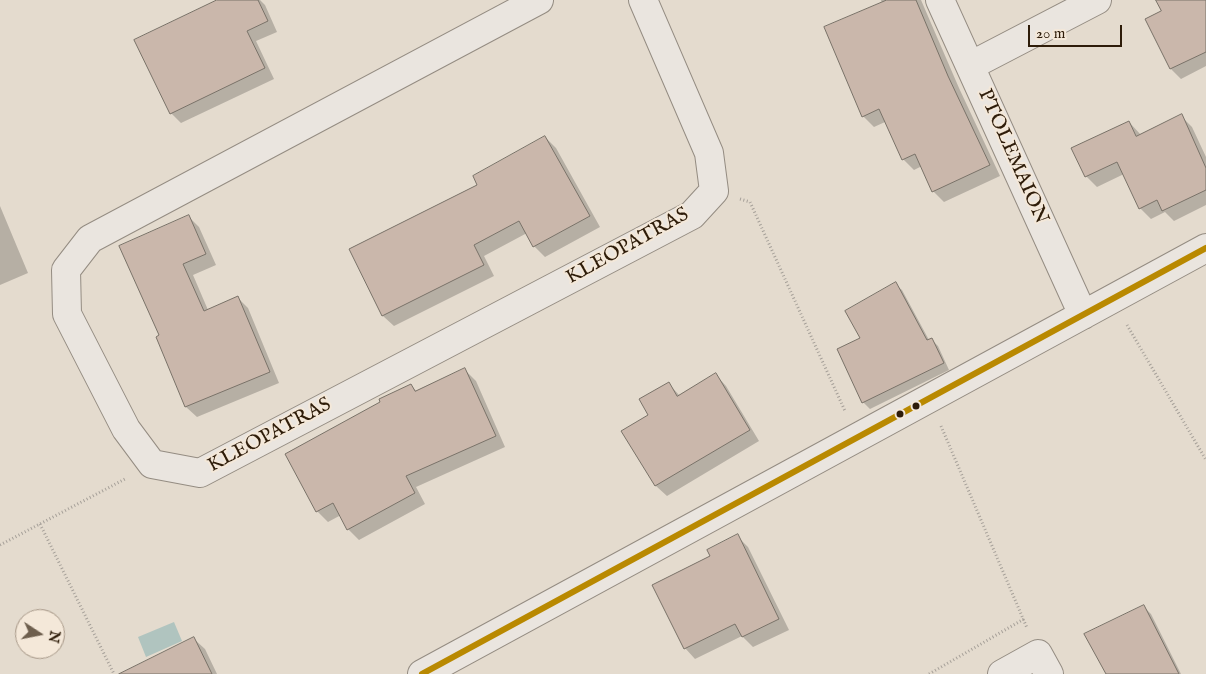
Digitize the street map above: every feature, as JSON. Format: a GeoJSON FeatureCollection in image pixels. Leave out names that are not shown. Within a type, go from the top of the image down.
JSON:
{"type":"FeatureCollection","features":[{"type":"Feature","properties":{"kind":"street"},"geometry":{"type":"LineString","coordinates":[[152,464],[126,429],[67,314],[66,270],[90,239],[539,0]]}},
{"type":"Feature","properties":{"kind":"street"},"geometry":{"type":"LineString","coordinates":[[643,0],[709,153],[714,191]]}},
{"type":"Feature","properties":{"kind":"street","name":"PTOLEMAION"},"geometry":{"type":"LineString","coordinates":[[940,0],[1083,315]]}},
{"type":"Feature","properties":{"kind":"street"},"geometry":{"type":"LineString","coordinates":[[970,66],[1097,0]]}},
{"type":"Feature","properties":{"kind":"street","name":"KLEOPATRAS"},"geometry":{"type":"LineString","coordinates":[[152,464],[200,473],[692,215],[714,191]]}},
{"type":"Feature","properties":{"kind":"street"},"geometry":{"type":"LineString","coordinates":[[422,674],[1206,248]]}},
{"type":"Feature","properties":{"kind":"street"},"geometry":{"type":"LineString","coordinates":[[1002,674],[1044,664]]}},
{"type":"Feature","properties":{"kind":"path"},"geometry":{"type":"LineString","coordinates":[[714,191],[750,202],[858,437]]}},
{"type":"Feature","properties":{"kind":"path"},"geometry":{"type":"LineString","coordinates":[[1112,299],[1206,460]]}},
{"type":"Feature","properties":{"kind":"path"},"geometry":{"type":"LineString","coordinates":[[929,398],[1044,664]]}},
{"type":"Feature","properties":{"kind":"path"},"geometry":{"type":"LineString","coordinates":[[0,545],[152,464]]}},
{"type":"Feature","properties":{"kind":"path"},"geometry":{"type":"LineString","coordinates":[[40,524],[114,674]]}},
{"type":"Feature","properties":{"kind":"path"},"geometry":{"type":"LineString","coordinates":[[929,674],[1024,619]]}},
{"type":"Feature","properties":{"kind":"shaded area"},"geometry":{"type":"Polygon","coordinates":[[[174,622],[182,641],[146,657],[138,637],[174,622]]]}},
{"type":"Feature","properties":{"kind":"building"},"geometry":{"type":"Polygon","coordinates":[[[217,0],[258,0],[268,21],[247,31],[265,68],[170,114],[134,40],[217,0]]]}},
{"type":"Feature","properties":{"kind":"building"},"geometry":{"type":"Polygon","coordinates":[[[887,0],[916,0],[948,76],[990,165],[932,192],[915,154],[902,160],[879,109],[862,117],[824,27],[887,0]]]}},
{"type":"Feature","properties":{"kind":"building"},"geometry":{"type":"Polygon","coordinates":[[[1156,0],[1206,0],[1206,52],[1170,69],[1145,19],[1161,11],[1156,0]]]}},
{"type":"Feature","properties":{"kind":"building"},"geometry":{"type":"Polygon","coordinates":[[[1182,114],[1206,168],[1206,190],[1162,211],[1157,200],[1139,209],[1117,162],[1085,177],[1071,148],[1129,121],[1136,136],[1182,114]]]}},
{"type":"Feature","properties":{"kind":"building"},"geometry":{"type":"Polygon","coordinates":[[[545,136],[590,216],[533,247],[519,221],[474,245],[484,265],[382,316],[349,249],[477,185],[473,176],[545,136]]]}},
{"type":"Feature","properties":{"kind":"building"},"geometry":{"type":"Polygon","coordinates":[[[189,215],[206,254],[183,264],[204,311],[238,296],[270,372],[185,407],[156,337],[159,335],[119,246],[189,215]]]}},
{"type":"Feature","properties":{"kind":"building"},"geometry":{"type":"Polygon","coordinates":[[[896,282],[927,340],[932,338],[944,363],[862,403],[837,349],[860,338],[845,311],[896,282]]]}},
{"type":"Feature","properties":{"kind":"building"},"geometry":{"type":"Polygon","coordinates":[[[465,368],[496,436],[406,476],[415,493],[347,530],[333,503],[316,512],[285,454],[380,402],[379,399],[411,384],[415,391],[465,368]]]}},
{"type":"Feature","properties":{"kind":"building"},"geometry":{"type":"Polygon","coordinates":[[[716,373],[750,430],[655,486],[621,431],[648,415],[639,399],[669,382],[677,396],[716,373]]]}},
{"type":"Feature","properties":{"kind":"building"},"geometry":{"type":"Polygon","coordinates":[[[738,534],[779,619],[742,637],[735,624],[684,649],[652,585],[710,556],[707,550],[738,534]]]}},
{"type":"Feature","properties":{"kind":"building"},"geometry":{"type":"Polygon","coordinates":[[[1144,605],[1179,674],[1106,674],[1084,634],[1144,605]]]}},
{"type":"Feature","properties":{"kind":"building"},"geometry":{"type":"Polygon","coordinates":[[[194,637],[212,674],[119,674],[194,637]]]}},
{"type":"Feature","properties":{"kind":"transit line"},"geometry":{"type":"LineString","coordinates":[[422,674],[1206,248]]}}]}
